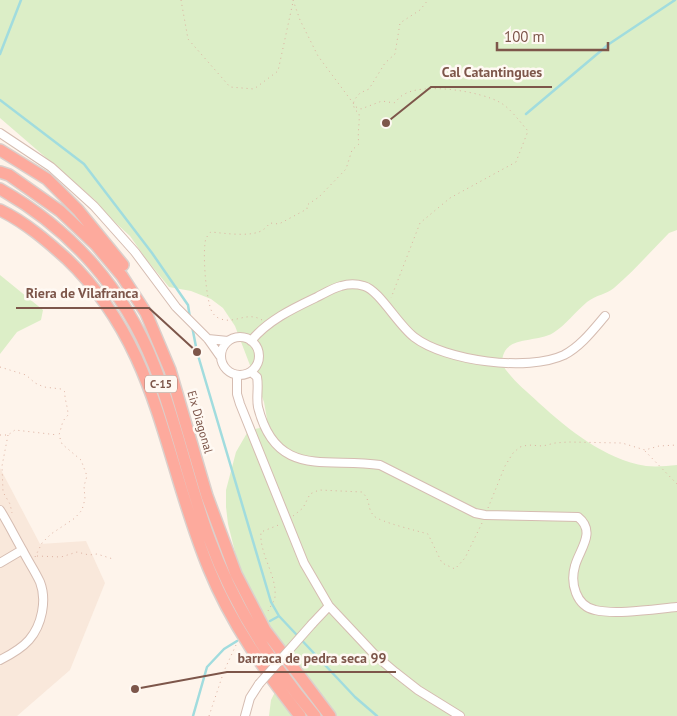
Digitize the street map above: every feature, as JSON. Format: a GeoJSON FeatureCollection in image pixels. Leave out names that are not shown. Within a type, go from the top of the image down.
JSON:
{"type":"FeatureCollection","features":[{"type":"Feature","properties":{"kind":"highway"},"geometry":{"type":"LineString","coordinates":[[0,150],[47,180],[78,210],[128,272],[144,300],[146,313]]}},
{"type":"Feature","properties":{"kind":"highway","name":"Eix Diagonal"},"geometry":{"type":"LineString","coordinates":[[0,172],[9,175],[60,211],[96,245],[122,276],[146,313],[170,370],[208,496],[236,574],[265,630],[330,716]]}},
{"type":"Feature","properties":{"kind":"highway","name":"Eix Diagonal"},"geometry":{"type":"LineString","coordinates":[[0,189],[36,212],[68,238],[93,263],[122,302],[154,365],[209,538],[231,590],[265,651],[315,716]]}},
{"type":"Feature","properties":{"kind":"highway"},"geometry":{"type":"LineString","coordinates":[[0,210],[41,237],[75,267],[99,295],[122,329],[147,380],[189,514],[220,594],[247,643],[300,716]]}},
{"type":"Feature","properties":{"kind":"street"},"geometry":{"type":"LineString","coordinates":[[0,133],[51,167],[82,194],[135,252],[176,307],[208,339],[220,356],[223,366],[227,371],[237,376],[252,372],[258,364],[259,357],[258,350],[251,340],[241,337],[234,337],[228,341],[220,356]]}},
{"type":"Feature","properties":{"kind":"street"},"geometry":{"type":"LineString","coordinates":[[251,340],[266,325],[302,304],[341,286],[354,284],[366,286],[376,292],[406,331],[424,344],[465,357],[510,364],[550,360],[564,355],[577,346],[605,316]]}},
{"type":"Feature","properties":{"kind":"street"},"geometry":{"type":"LineString","coordinates":[[208,339],[228,341]]}},
{"type":"Feature","properties":{"kind":"street"},"geometry":{"type":"LineString","coordinates":[[252,372],[257,377],[257,399],[262,418],[272,439],[284,452],[298,460],[380,465],[466,509],[485,515],[571,516],[581,519],[585,525],[587,535],[575,566],[574,582],[578,598],[589,608],[607,612],[677,607]]}},
{"type":"Feature","properties":{"kind":"street"},"geometry":{"type":"LineString","coordinates":[[237,376],[237,394],[240,404],[286,522],[304,563],[330,606],[375,654],[395,672],[418,690],[460,716]]}},
{"type":"Feature","properties":{"kind":"street"},"geometry":{"type":"LineString","coordinates":[[0,510],[40,583],[44,597],[41,616],[35,632],[28,642],[0,660]]}},
{"type":"Feature","properties":{"kind":"street"},"geometry":{"type":"LineString","coordinates":[[0,563],[22,550]]}},
{"type":"Feature","properties":{"kind":"street"},"geometry":{"type":"LineString","coordinates":[[245,716],[250,698],[259,684],[330,606]]}},
{"type":"Feature","properties":{"kind":"path"},"geometry":{"type":"LineString","coordinates":[[181,0],[188,39],[230,87],[254,89],[278,71],[293,1]]}},
{"type":"Feature","properties":{"kind":"path"},"geometry":{"type":"LineString","coordinates":[[266,325],[259,318],[245,316],[233,320],[223,320],[212,312],[206,282],[206,238],[211,232],[238,234],[264,230],[270,223],[279,224],[307,209],[307,205],[320,197],[346,169],[352,150],[359,144],[357,133],[360,122],[359,113],[355,110],[353,104],[358,95],[369,89],[385,63],[395,54],[400,24],[420,10],[428,0]]}},
{"type":"Feature","properties":{"kind":"path"},"geometry":{"type":"LineString","coordinates":[[293,1],[318,56],[356,107],[361,109],[379,102],[394,103],[403,95],[418,90],[453,88],[501,103],[528,131],[516,162],[450,198],[420,223],[388,308]]}},
{"type":"Feature","properties":{"kind":"path"},"geometry":{"type":"LineString","coordinates":[[0,367],[26,375],[34,383],[44,387],[61,389],[66,392],[68,415],[63,421],[59,435],[62,444],[81,460],[87,476],[84,486],[85,499],[82,510],[75,518],[46,538],[37,556],[29,562]]}},
{"type":"Feature","properties":{"kind":"path"},"geometry":{"type":"LineString","coordinates":[[7,521],[12,511],[3,492],[2,466],[8,435],[14,430],[59,435]]}},
{"type":"Feature","properties":{"kind":"path"},"geometry":{"type":"LineString","coordinates":[[0,435],[8,435]]}},
{"type":"Feature","properties":{"kind":"path"},"geometry":{"type":"LineString","coordinates":[[268,611],[274,599],[275,587],[262,546],[261,532],[286,522],[303,508],[310,494],[320,490],[362,492],[368,498],[369,509],[376,518],[428,534],[442,563],[455,569],[465,558],[505,466],[513,453],[520,447],[568,442],[622,443],[645,450],[677,484]]}},
{"type":"Feature","properties":{"kind":"path"},"geometry":{"type":"LineString","coordinates":[[645,450],[659,446],[677,445]]}},
{"type":"Feature","properties":{"kind":"path"},"geometry":{"type":"LineString","coordinates":[[37,556],[60,557],[77,552],[89,555],[97,554],[113,559]]}},
{"type":"Feature","properties":{"kind":"path"},"geometry":{"type":"LineString","coordinates":[[209,716],[224,671],[236,644]]}},
{"type":"Feature","properties":{"kind":"shaded area"},"geometry":{"type":"Polygon","coordinates":[[[0,468],[40,544],[86,541],[105,583],[70,670],[17,716],[0,716],[0,468]]]}},
{"type":"Feature","properties":{"kind":"green space"},"geometry":{"type":"Polygon","coordinates":[[[0,0],[677,0],[677,230],[669,233],[614,288],[587,302],[558,330],[545,336],[520,341],[507,348],[503,355],[502,364],[510,375],[550,413],[588,442],[616,457],[646,466],[677,465],[677,716],[327,716],[300,686],[287,668],[247,588],[228,524],[226,490],[236,452],[247,433],[264,427],[267,424],[264,402],[235,326],[223,308],[211,299],[191,291],[169,287],[130,236],[108,216],[95,200],[0,118],[0,0]]]}},
{"type":"Feature","properties":{"kind":"green space"},"geometry":{"type":"Polygon","coordinates":[[[0,275],[43,310],[41,320],[17,332],[0,354],[0,275]]]}},
{"type":"Feature","properties":{"kind":"green space"},"geometry":{"type":"Polygon","coordinates":[[[276,690],[294,693],[324,716],[269,716],[271,700],[276,690]]]}},
{"type":"Feature","properties":{"kind":"waterway"},"geometry":{"type":"LineString","coordinates":[[0,54],[21,0]]}},
{"type":"Feature","properties":{"kind":"waterway"},"geometry":{"type":"LineString","coordinates":[[526,114],[609,44],[675,0]]}},
{"type":"Feature","properties":{"kind":"waterway"},"geometry":{"type":"LineString","coordinates":[[0,100],[84,164],[152,253],[188,305],[190,318]]}},
{"type":"Feature","properties":{"kind":"waterway"},"geometry":{"type":"LineString","coordinates":[[192,326],[197,352],[271,602],[279,616],[355,697],[377,716]]}},
{"type":"Feature","properties":{"kind":"waterway"},"geometry":{"type":"LineString","coordinates":[[270,621],[279,616]]}},
{"type":"Feature","properties":{"kind":"waterway"},"geometry":{"type":"LineString","coordinates":[[193,716],[207,667],[224,649],[237,641]]}},
{"type":"Feature","properties":{"kind":"place","name":"Cal Catantingues"},"geometry":{"type":"Point","coordinates":[386,123]}},
{"type":"Feature","properties":{"kind":"place","name":"Riera de Vilafranca"},"geometry":{"type":"Point","coordinates":[197,352]}},
{"type":"Feature","properties":{"kind":"place","name":"barraca de pedra seca 99"},"geometry":{"type":"Point","coordinates":[135,689]}}]}
